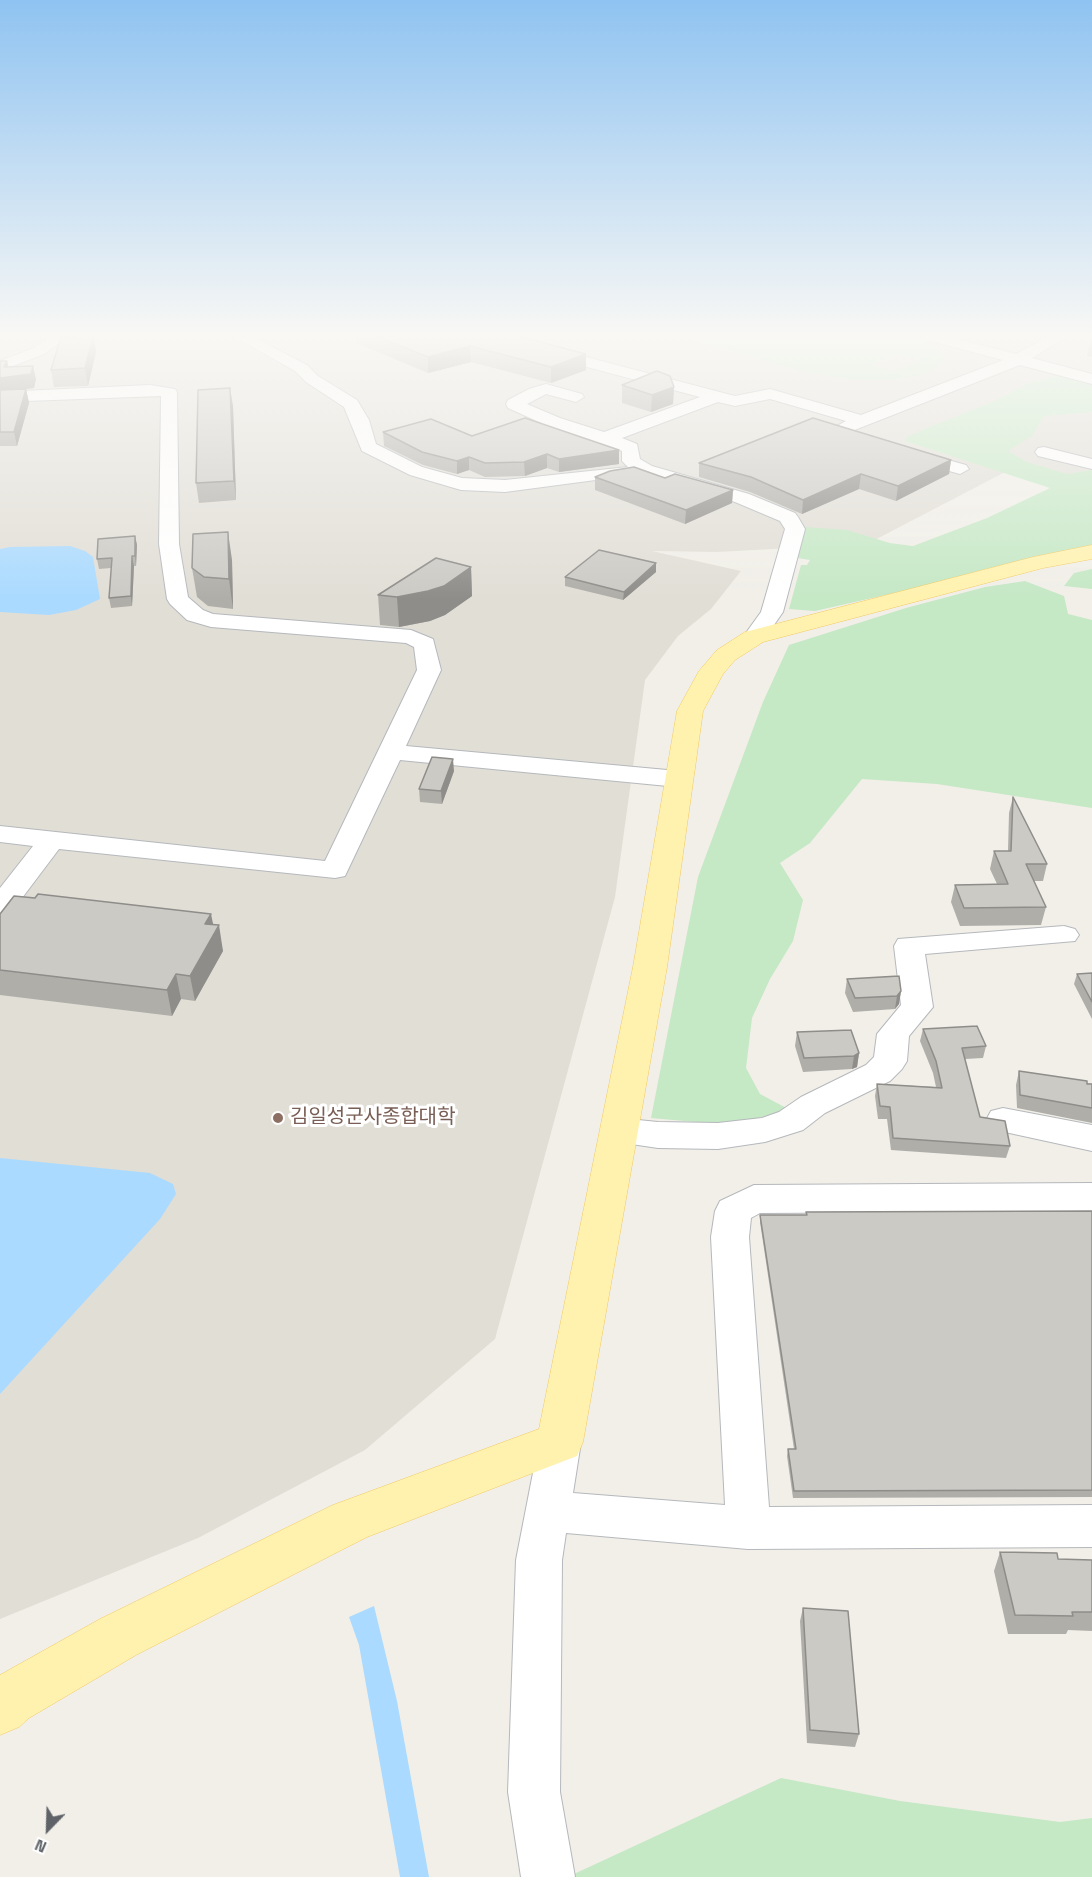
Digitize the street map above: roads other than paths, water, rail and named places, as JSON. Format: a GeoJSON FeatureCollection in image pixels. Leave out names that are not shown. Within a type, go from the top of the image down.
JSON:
{"type":"FeatureCollection","features":[{"type":"Feature","properties":{"kind":"main road"},"geometry":{"type":"LineString","coordinates":[[0,1708],[10,1699],[118,1637],[350,1521],[560,1442],[650,967],[690,711],[712,671],[726,655],[754,637],[1007,571],[1092,552]]}},
{"type":"Feature","properties":{"kind":"street"},"geometry":{"type":"LineString","coordinates":[[0,834],[335,870],[429,670],[425,644],[411,637],[212,620],[195,615],[178,599],[169,544],[169,424]]}},
{"type":"Feature","properties":{"kind":"street"},"geometry":{"type":"LineString","coordinates":[[361,424],[368,447],[416,471],[461,484],[505,486],[588,479],[646,470]]}},
{"type":"Feature","properties":{"kind":"street"},"geometry":{"type":"LineString","coordinates":[[559,424],[631,448],[631,461],[646,470],[742,498],[788,517],[795,529],[772,612],[754,637]]}},
{"type":"Feature","properties":{"kind":"street"},"geometry":{"type":"LineString","coordinates":[[605,438],[644,424]]}},
{"type":"Feature","properties":{"kind":"street"},"geometry":{"type":"LineString","coordinates":[[856,424],[835,432],[960,469]]}},
{"type":"Feature","properties":{"kind":"street"},"geometry":{"type":"LineString","coordinates":[[1044,452],[1092,464]]}},
{"type":"Feature","properties":{"kind":"street"},"geometry":{"type":"LineString","coordinates":[[391,752],[678,778]]}},
{"type":"Feature","properties":{"kind":"street"},"geometry":{"type":"LineString","coordinates":[[0,908],[52,839]]}},
{"type":"Feature","properties":{"kind":"street"},"geometry":{"type":"LineString","coordinates":[[618,1130],[658,1135],[718,1136],[765,1130],[791,1121],[813,1105],[878,1073],[890,1061],[893,1034],[917,1007],[909,946],[1064,935]]}},
{"type":"Feature","properties":{"kind":"street"},"geometry":{"type":"LineString","coordinates":[[1003,1120],[1092,1138]]}},
{"type":"Feature","properties":{"kind":"street"},"geometry":{"type":"LineString","coordinates":[[748,1528],[729,1237],[733,1211],[754,1198],[1092,1197]]}},
{"type":"Feature","properties":{"kind":"street"},"geometry":{"type":"LineString","coordinates":[[548,1877],[534,1792],[539,1560],[560,1442]]}},
{"type":"Feature","properties":{"kind":"street"},"geometry":{"type":"LineString","coordinates":[[548,1511],[748,1528],[1092,1526]]}},
{"type":"Feature","properties":{"kind":"water"},"geometry":{"type":"Polygon","coordinates":[[[70,546],[85,551],[93,557],[100,599],[76,610],[49,615],[0,612],[0,549],[70,546]]]}},
{"type":"Feature","properties":{"kind":"water"},"geometry":{"type":"Polygon","coordinates":[[[0,1158],[150,1173],[173,1184],[176,1194],[160,1219],[0,1394],[0,1158]]]}},
{"type":"Feature","properties":{"kind":"water"},"geometry":{"type":"Polygon","coordinates":[[[374,1606],[397,1701],[429,1877],[400,1877],[359,1645],[349,1617],[374,1606]]]}},
{"type":"Feature","properties":{"kind":"place","name":"김일성군사종합대학"},"geometry":{"type":"Point","coordinates":[278,1118]}}]}
